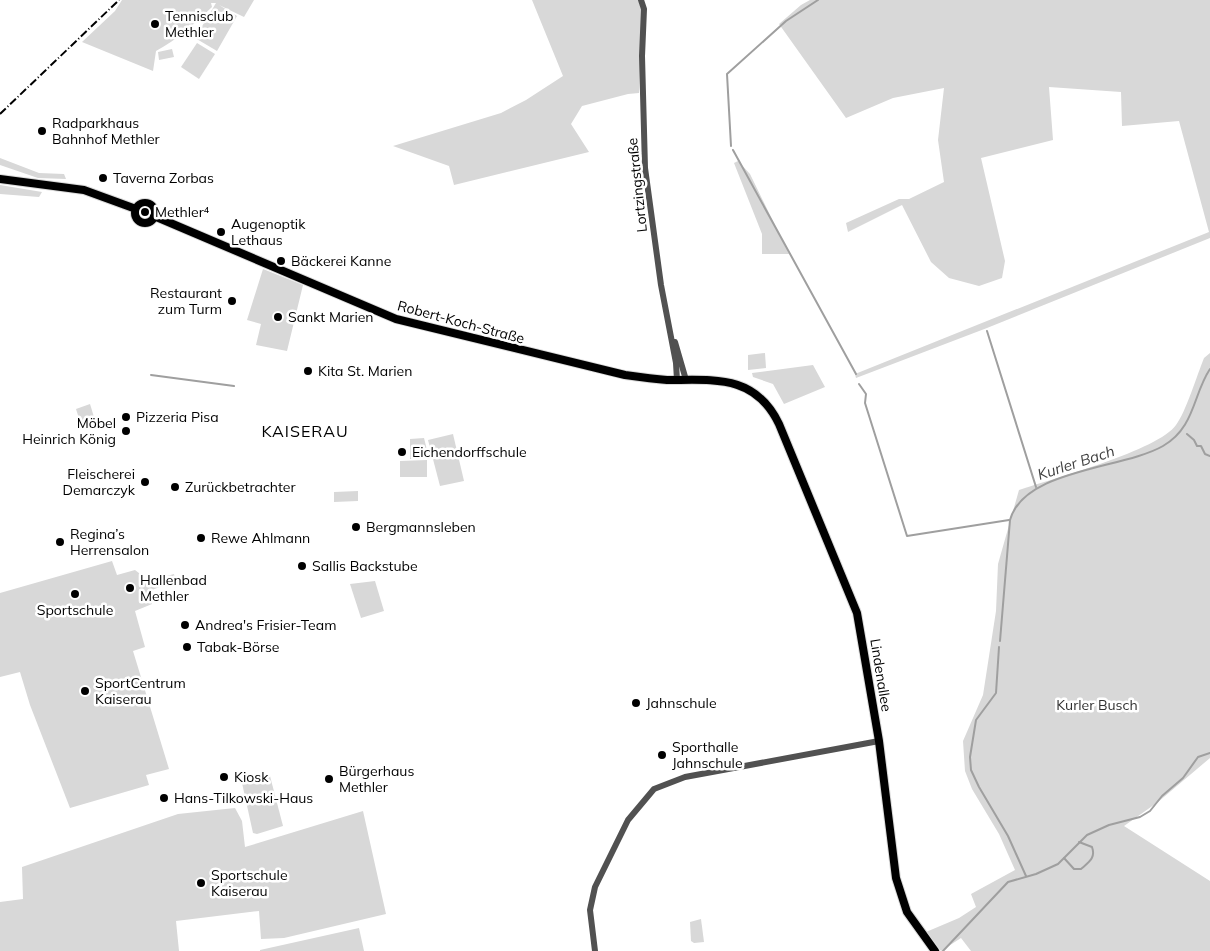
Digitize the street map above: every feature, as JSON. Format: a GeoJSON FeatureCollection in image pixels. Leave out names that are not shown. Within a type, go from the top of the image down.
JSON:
{"type":"FeatureCollection","features":[{"type":"Feature","properties":{"kind":"main road"},"geometry":{"type":"LineString","coordinates":[[0,179],[78,189],[136,208]]}},
{"type":"Feature","properties":{"kind":"main road"},"geometry":{"type":"LineString","coordinates":[[140,204],[148,204],[153,208],[154,216],[147,222],[140,221],[136,217],[136,208],[140,204]]}},
{"type":"Feature","properties":{"kind":"main road","name":"Robert-Koch-Straße"},"geometry":{"type":"LineString","coordinates":[[154,216],[396,319],[596,369],[648,378],[716,380],[741,385],[754,392],[771,408]]}},
{"type":"Feature","properties":{"kind":"main road","name":"Lindenallee"},"geometry":{"type":"LineString","coordinates":[[771,408],[799,468],[857,614],[879,741],[898,885],[911,919],[935,951]]}},
{"type":"Feature","properties":{"kind":"street","name":"Lortzingstraße"},"geometry":{"type":"LineString","coordinates":[[641,0],[644,9],[645,168],[661,285],[677,380]]}},
{"type":"Feature","properties":{"kind":"street","name":"Lortzingstraße"},"geometry":{"type":"LineString","coordinates":[[671,337],[683,363],[686,380]]}},
{"type":"Feature","properties":{"kind":"street"},"geometry":{"type":"LineString","coordinates":[[595,951],[590,910],[594,887],[628,820],[654,788],[685,777],[879,741]]}},
{"type":"Feature","properties":{"kind":"green space"},"geometry":{"type":"Polygon","coordinates":[[[122,0],[254,0],[244,17],[219,5],[237,16],[217,51],[195,38],[216,3],[211,3],[212,7],[192,25],[156,51],[153,71],[82,42],[115,11],[122,0]]]}},
{"type":"Feature","properties":{"kind":"green space"},"geometry":{"type":"Polygon","coordinates":[[[532,0],[638,0],[642,11],[639,93],[582,106],[571,124],[589,152],[454,185],[449,166],[393,146],[501,113],[526,100],[563,76],[532,0]]]}},
{"type":"Feature","properties":{"kind":"green space"},"geometry":{"type":"Polygon","coordinates":[[[810,0],[1210,0],[1210,238],[987,328],[856,378],[855,374],[1209,232],[1179,121],[1122,126],[1121,92],[1049,87],[1053,140],[981,158],[1005,261],[1002,278],[979,286],[949,278],[931,262],[902,205],[848,232],[846,223],[899,199],[909,199],[944,182],[938,140],[944,88],[893,98],[846,118],[779,24],[801,5],[810,0]]]}},
{"type":"Feature","properties":{"kind":"green space"},"geometry":{"type":"Polygon","coordinates":[[[197,43],[215,54],[199,79],[181,67],[197,43]]]}},
{"type":"Feature","properties":{"kind":"green space"},"geometry":{"type":"Polygon","coordinates":[[[172,49],[174,57],[159,60],[158,52],[172,49]]]}},
{"type":"Feature","properties":{"kind":"green space"},"geometry":{"type":"Polygon","coordinates":[[[0,158],[39,173],[64,174],[66,179],[38,178],[0,165],[0,158]]]}},
{"type":"Feature","properties":{"kind":"green space"},"geometry":{"type":"Polygon","coordinates":[[[738,161],[750,174],[789,254],[762,254],[762,234],[734,163],[738,161]]]}},
{"type":"Feature","properties":{"kind":"green space"},"geometry":{"type":"Polygon","coordinates":[[[0,185],[42,192],[39,197],[0,194],[0,185]]]}},
{"type":"Feature","properties":{"kind":"green space"},"geometry":{"type":"Polygon","coordinates":[[[263,269],[303,285],[287,351],[256,345],[261,324],[247,320],[263,269]]]}},
{"type":"Feature","properties":{"kind":"green space"},"geometry":{"type":"Polygon","coordinates":[[[765,353],[766,368],[748,370],[748,355],[765,353]]]}},
{"type":"Feature","properties":{"kind":"green space","name":"Kurler Busch"},"geometry":{"type":"Polygon","coordinates":[[[1210,353],[1210,758],[1158,802],[1124,826],[1210,881],[1210,951],[971,951],[961,938],[941,951],[926,932],[959,918],[976,907],[971,894],[1015,870],[999,834],[972,789],[965,771],[963,741],[983,695],[996,611],[998,564],[1019,490],[1104,463],[1128,454],[1166,435],[1180,419],[1204,358],[1210,353]]]}},
{"type":"Feature","properties":{"kind":"green space"},"geometry":{"type":"Polygon","coordinates":[[[813,365],[825,387],[784,404],[773,384],[753,377],[752,373],[813,365]]]}},
{"type":"Feature","properties":{"kind":"green space"},"geometry":{"type":"Polygon","coordinates":[[[90,404],[94,417],[80,422],[76,409],[90,404]]]}},
{"type":"Feature","properties":{"kind":"green space"},"geometry":{"type":"Polygon","coordinates":[[[453,434],[464,481],[440,486],[428,440],[453,434]]]}},
{"type":"Feature","properties":{"kind":"green space"},"geometry":{"type":"Polygon","coordinates":[[[424,438],[429,458],[410,459],[410,439],[424,438]]]}},
{"type":"Feature","properties":{"kind":"green space"},"geometry":{"type":"Polygon","coordinates":[[[427,460],[427,477],[400,477],[400,461],[427,460]]]}},
{"type":"Feature","properties":{"kind":"green space"},"geometry":{"type":"Polygon","coordinates":[[[358,491],[358,501],[334,502],[334,492],[358,491]]]}},
{"type":"Feature","properties":{"kind":"green space","name":"SportCentrum Kaiserau"},"geometry":{"type":"Polygon","coordinates":[[[112,561],[117,575],[135,570],[149,581],[174,574],[176,581],[149,591],[152,604],[135,611],[145,647],[133,651],[169,769],[146,775],[149,785],[70,808],[30,705],[20,672],[0,677],[0,593],[112,561]]]}},
{"type":"Feature","properties":{"kind":"green space"},"geometry":{"type":"Polygon","coordinates":[[[375,581],[384,611],[361,618],[350,584],[375,581]]]}},
{"type":"Feature","properties":{"kind":"green space"},"geometry":{"type":"Polygon","coordinates":[[[270,776],[283,826],[257,834],[253,833],[242,783],[270,776]]]}},
{"type":"Feature","properties":{"kind":"green space","name":"Sportschule Kaiserau"},"geometry":{"type":"Polygon","coordinates":[[[235,808],[242,821],[245,847],[363,811],[386,914],[284,938],[261,939],[259,911],[176,921],[179,951],[0,951],[0,902],[23,899],[22,867],[178,814],[235,808]]]}},
{"type":"Feature","properties":{"kind":"green space"},"geometry":{"type":"Polygon","coordinates":[[[701,919],[704,942],[694,943],[691,941],[690,922],[701,919]]]}},
{"type":"Feature","properties":{"kind":"green space"},"geometry":{"type":"Polygon","coordinates":[[[359,928],[364,951],[260,951],[260,950],[359,928]]]}},
{"type":"Feature","properties":{"kind":"waterway"},"geometry":{"type":"LineString","coordinates":[[731,146],[727,74],[786,21],[818,0]]}},
{"type":"Feature","properties":{"kind":"waterway"},"geometry":{"type":"LineString","coordinates":[[733,150],[856,374]]}},
{"type":"Feature","properties":{"kind":"waterway"},"geometry":{"type":"LineString","coordinates":[[987,331],[1036,487]]}},
{"type":"Feature","properties":{"kind":"waterway","name":"Kurler Bach"},"geometry":{"type":"LineString","coordinates":[[1000,641],[1010,520],[1019,503],[1034,490],[1054,480],[1146,454],[1174,439],[1187,420],[1210,369]]}},
{"type":"Feature","properties":{"kind":"waterway"},"geometry":{"type":"LineString","coordinates":[[151,375],[234,386]]}},
{"type":"Feature","properties":{"kind":"waterway"},"geometry":{"type":"LineString","coordinates":[[859,384],[866,394],[865,403],[907,536],[1009,520]]}},
{"type":"Feature","properties":{"kind":"waterway"},"geometry":{"type":"LineString","coordinates":[[1187,434],[1194,440],[1197,446],[1201,446],[1205,454],[1210,456]]}},
{"type":"Feature","properties":{"kind":"waterway","name":"Kurler Bach"},"geometry":{"type":"LineString","coordinates":[[999,647],[996,693],[976,720],[970,757],[971,770],[1008,836],[1026,876]]}},
{"type":"Feature","properties":{"kind":"waterway"},"geometry":{"type":"LineString","coordinates":[[943,951],[1008,882],[1036,874],[1058,864],[1087,835],[1109,825],[1140,817],[1150,811],[1162,796],[1183,778],[1198,757],[1210,753]]}},
{"type":"Feature","properties":{"kind":"waterway"},"geometry":{"type":"LineString","coordinates":[[1064,858],[1074,869],[1081,869],[1089,862],[1093,854],[1092,847],[1079,842]]}},
{"type":"Feature","properties":{"kind":"railway"},"geometry":{"type":"LineString","coordinates":[[0,114],[119,0]]}},
{"type":"Feature","properties":{"kind":"place","name":"Tennisclub Methler"},"geometry":{"type":"Point","coordinates":[155,24]}},
{"type":"Feature","properties":{"kind":"place","name":"Radparkhaus Bahnhof Methler"},"geometry":{"type":"Point","coordinates":[42,131]}},
{"type":"Feature","properties":{"kind":"place","name":"Taverna Zorbas"},"geometry":{"type":"Point","coordinates":[103,178]}},
{"type":"Feature","properties":{"kind":"place","name":"Methler⁴"},"geometry":{"type":"Point","coordinates":[145,212]}},
{"type":"Feature","properties":{"kind":"place","name":"Augenoptik Lethaus"},"geometry":{"type":"Point","coordinates":[221,232]}},
{"type":"Feature","properties":{"kind":"place","name":"Bäckerei Kanne"},"geometry":{"type":"Point","coordinates":[281,261]}},
{"type":"Feature","properties":{"kind":"place","name":"Restaurant zum Turm"},"geometry":{"type":"Point","coordinates":[232,301]}},
{"type":"Feature","properties":{"kind":"place","name":"Sankt Marien"},"geometry":{"type":"Point","coordinates":[278,317]}},
{"type":"Feature","properties":{"kind":"place","name":"Kita St. Marien"},"geometry":{"type":"Point","coordinates":[308,371]}},
{"type":"Feature","properties":{"kind":"place","name":"Pizzeria Pisa"},"geometry":{"type":"Point","coordinates":[126,417]}},
{"type":"Feature","properties":{"kind":"place","name":"Möbel Heinrich König"},"geometry":{"type":"Point","coordinates":[126,431]}},
{"type":"Feature","properties":{"kind":"place","name":"Eichendorffschule"},"geometry":{"type":"Point","coordinates":[402,452]}},
{"type":"Feature","properties":{"kind":"place","name":"Fleischerei Demarczyk"},"geometry":{"type":"Point","coordinates":[145,482]}},
{"type":"Feature","properties":{"kind":"place","name":"Zurückbetrachter"},"geometry":{"type":"Point","coordinates":[175,487]}},
{"type":"Feature","properties":{"kind":"place","name":"Bergmannsleben"},"geometry":{"type":"Point","coordinates":[356,527]}},
{"type":"Feature","properties":{"kind":"place","name":"Rewe Ahlmann"},"geometry":{"type":"Point","coordinates":[201,538]}},
{"type":"Feature","properties":{"kind":"place","name":"Regina’s Herrensalon"},"geometry":{"type":"Point","coordinates":[60,542]}},
{"type":"Feature","properties":{"kind":"place","name":"Sallis Backstube"},"geometry":{"type":"Point","coordinates":[302,566]}},
{"type":"Feature","properties":{"kind":"place","name":"Hallenbad Methler"},"geometry":{"type":"Point","coordinates":[130,588]}},
{"type":"Feature","properties":{"kind":"place","name":"Sportschule"},"geometry":{"type":"Point","coordinates":[75,594]}},
{"type":"Feature","properties":{"kind":"place","name":"Andrea's Frisier-Team"},"geometry":{"type":"Point","coordinates":[185,625]}},
{"type":"Feature","properties":{"kind":"place","name":"Tabak-Börse"},"geometry":{"type":"Point","coordinates":[187,647]}},
{"type":"Feature","properties":{"kind":"place","name":"SportCentrum Kaiserau"},"geometry":{"type":"Point","coordinates":[85,691]}},
{"type":"Feature","properties":{"kind":"place","name":"Jahnschule"},"geometry":{"type":"Point","coordinates":[636,703]}},
{"type":"Feature","properties":{"kind":"place","name":"Sporthalle Jahnschule"},"geometry":{"type":"Point","coordinates":[662,755]}},
{"type":"Feature","properties":{"kind":"place","name":"Kiosk"},"geometry":{"type":"Point","coordinates":[224,777]}},
{"type":"Feature","properties":{"kind":"place","name":"Bürgerhaus Methler"},"geometry":{"type":"Point","coordinates":[329,779]}},
{"type":"Feature","properties":{"kind":"place","name":"Hans-Tilkowski-Haus"},"geometry":{"type":"Point","coordinates":[164,798]}},
{"type":"Feature","properties":{"kind":"place","name":"Sportschule Kaiserau"},"geometry":{"type":"Point","coordinates":[201,883]}},
{"type":"Feature","properties":{"kind":"district","name":"KAISERAU"},"geometry":{"type":"Point","coordinates":[305,431]}}]}
